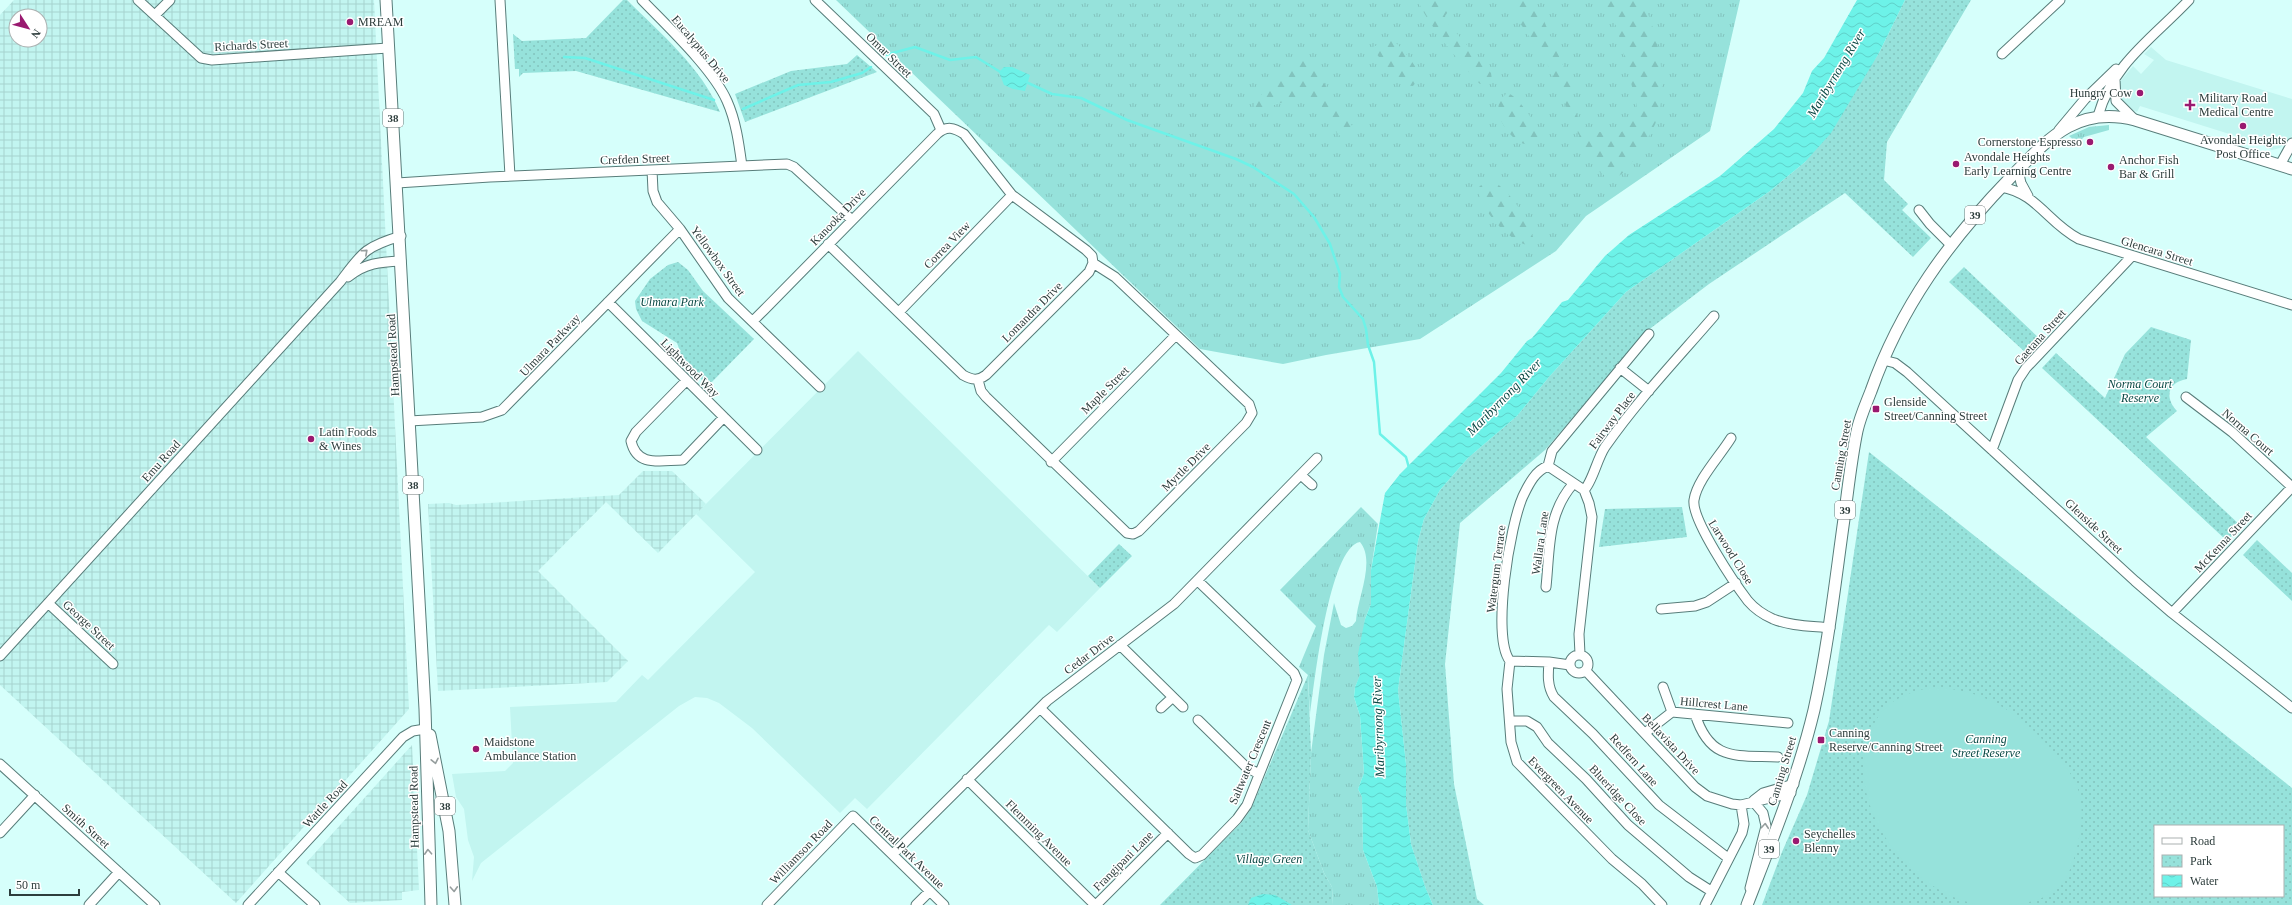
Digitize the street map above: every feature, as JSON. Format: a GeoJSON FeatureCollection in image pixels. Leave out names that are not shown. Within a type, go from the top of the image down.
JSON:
{"type":"FeatureCollection","features":[{"type":"Feature","properties":{"kind":"main road","name":"Hampstead Road"},"geometry":{"type":"LineString","coordinates":[[386,0],[402,261],[409,421],[425,709],[431,905]]}},
{"type":"Feature","properties":{"kind":"main road","name":"Canning Street"},"geometry":{"type":"LineString","coordinates":[[1746,905],[1792,789],[1814,708],[1830,628],[1857,429],[1883,360],[1916,295],[1950,244],[2001,187],[2057,132],[2075,123],[2098,116]]}},
{"type":"Feature","properties":{"kind":"main road","name":"39"},"geometry":{"type":"LineString","coordinates":[[2098,116],[2112,116],[2135,120],[2292,169]]}},
{"type":"Feature","properties":{"kind":"main road","name":"Hampstead Road"},"geometry":{"type":"LineString","coordinates":[[425,709],[449,831],[455,905]]}},
{"type":"Feature","properties":{"kind":"street","name":"Richards Street"},"geometry":{"type":"LineString","coordinates":[[138,0],[201,58],[212,60],[388,48]]}},
{"type":"Feature","properties":{"kind":"street"},"geometry":{"type":"LineString","coordinates":[[156,15],[170,0]]}},
{"type":"Feature","properties":{"kind":"street"},"geometry":{"type":"LineString","coordinates":[[500,0],[510,176]]}},
{"type":"Feature","properties":{"kind":"street","name":"Eucalyptus Drive"},"geometry":{"type":"LineString","coordinates":[[642,0],[711,76],[727,100],[736,126],[742,166]]}},
{"type":"Feature","properties":{"kind":"street","name":"Omar Street"},"geometry":{"type":"LineString","coordinates":[[815,0],[934,114],[941,130]]}},
{"type":"Feature","properties":{"kind":"street"},"geometry":{"type":"LineString","coordinates":[[2002,54],[2060,0]]}},
{"type":"Feature","properties":{"kind":"street","name":"Canning Street"},"geometry":{"type":"LineString","coordinates":[[2098,116],[2106,94],[2122,66],[2189,0]]}},
{"type":"Feature","properties":{"kind":"street","name":"Canning Street"},"geometry":{"type":"LineString","coordinates":[[2057,132],[2085,99],[2114,71],[2122,66]]}},
{"type":"Feature","properties":{"kind":"street"},"geometry":{"type":"LineString","coordinates":[[2115,76],[2114,93],[2116,101],[2135,120]]}},
{"type":"Feature","properties":{"kind":"street"},"geometry":{"type":"LineString","coordinates":[[941,130],[951,127],[964,134],[1012,195],[1086,250],[1092,256],[1093,263]]}},
{"type":"Feature","properties":{"kind":"street","name":"Kanooka Drive"},"geometry":{"type":"LineString","coordinates":[[753,321],[941,130]]}},
{"type":"Feature","properties":{"kind":"street"},"geometry":{"type":"LineString","coordinates":[[2280,165],[2292,143]]}},
{"type":"Feature","properties":{"kind":"street","name":"Crefden Street"},"geometry":{"type":"LineString","coordinates":[[397,183],[510,176],[787,164],[794,166],[852,220]]}},
{"type":"Feature","properties":{"kind":"street","name":"Yellowbox Street"},"geometry":{"type":"LineString","coordinates":[[652,170],[653,191],[657,202],[680,229],[728,298],[820,387]]}},
{"type":"Feature","properties":{"kind":"street","name":"Glencara Street"},"geometry":{"type":"LineString","coordinates":[[2018,170],[2022,185],[2028,196]]}},
{"type":"Feature","properties":{"kind":"street","name":"Glencara Street"},"geometry":{"type":"LineString","coordinates":[[2001,187],[2017,190],[2028,196],[2070,234],[2132,256],[2292,305]]}},
{"type":"Feature","properties":{"kind":"street","name":"Correa View"},"geometry":{"type":"LineString","coordinates":[[899,312],[1012,195]]}},
{"type":"Feature","properties":{"kind":"street"},"geometry":{"type":"LineString","coordinates":[[1919,210],[1930,224],[1950,244]]}},
{"type":"Feature","properties":{"kind":"street","name":"Ulmara Parkway"},"geometry":{"type":"LineString","coordinates":[[409,421],[482,417],[496,413],[507,405],[680,229]]}},
{"type":"Feature","properties":{"kind":"street","name":"Emu Road"},"geometry":{"type":"LineString","coordinates":[[0,656],[340,282],[368,249],[376,244],[400,236]]}},
{"type":"Feature","properties":{"kind":"street"},"geometry":{"type":"LineString","coordinates":[[828,244],[964,375],[970,379],[978,380]]}},
{"type":"Feature","properties":{"kind":"street","name":"Gaetana Street"},"geometry":{"type":"LineString","coordinates":[[1992,450],[2018,380],[2026,368],[2132,256]]}},
{"type":"Feature","properties":{"kind":"street","name":"Emu Road"},"geometry":{"type":"LineString","coordinates":[[340,282],[363,266],[375,262],[402,261]]}},
{"type":"Feature","properties":{"kind":"street","name":"Myrtle Drive"},"geometry":{"type":"LineString","coordinates":[[978,380],[981,391],[986,397],[1121,529],[1133,534],[1140,531],[1246,423],[1252,413],[1249,404],[1115,277],[1093,263]]}},
{"type":"Feature","properties":{"kind":"street","name":"Lomandra Drive"},"geometry":{"type":"LineString","coordinates":[[978,380],[986,375],[1083,277],[1093,263]]}},
{"type":"Feature","properties":{"kind":"street","name":"Lightwood Way"},"geometry":{"type":"LineString","coordinates":[[608,302],[757,450]]}},
{"type":"Feature","properties":{"kind":"street","name":"Fairway Place"},"geometry":{"type":"LineString","coordinates":[[1584,490],[1587,488],[1593,468],[1604,448],[1649,391],[1714,316]]}},
{"type":"Feature","properties":{"kind":"street"},"geometry":{"type":"LineString","coordinates":[[1580,654],[1579,634],[1592,517],[1584,490],[1548,466],[1552,451],[1648,334]]}},
{"type":"Feature","properties":{"kind":"street","name":"Maple Street"},"geometry":{"type":"LineString","coordinates":[[1051,462],[1176,335]]}},
{"type":"Feature","properties":{"kind":"street","name":"Glenside Street"},"geometry":{"type":"LineString","coordinates":[[1883,360],[1895,363],[1907,372],[2172,613],[2291,709]]}},
{"type":"Feature","properties":{"kind":"street"},"geometry":{"type":"LineString","coordinates":[[1620,368],[1649,391]]}},
{"type":"Feature","properties":{"kind":"street"},"geometry":{"type":"LineString","coordinates":[[686,381],[636,432],[632,441],[633,449],[638,456],[646,460],[683,460],[724,417]]}},
{"type":"Feature","properties":{"kind":"street","name":"Norma Court"},"geometry":{"type":"LineString","coordinates":[[2186,397],[2232,432],[2292,487]]}},
{"type":"Feature","properties":{"kind":"street","name":"Larwood Close"},"geometry":{"type":"LineString","coordinates":[[1732,438],[1701,482],[1694,500],[1693,510],[1700,526],[1736,584],[1749,602],[1760,612],[1773,619],[1790,624],[1830,628]]}},
{"type":"Feature","properties":{"kind":"street","name":"Cedar Drive"},"geometry":{"type":"LineString","coordinates":[[893,854],[1040,708],[1174,604],[1302,476],[1318,458]]}},
{"type":"Feature","properties":{"kind":"street","name":"Watergum Terrace"},"geometry":{"type":"LineString","coordinates":[[1510,661],[1504,649],[1502,623],[1508,556],[1514,525],[1523,496],[1532,479],[1540,469],[1548,466]]}},
{"type":"Feature","properties":{"kind":"street"},"geometry":{"type":"LineString","coordinates":[[1302,476],[1312,485]]}},
{"type":"Feature","properties":{"kind":"street","name":"Wallara Lane"},"geometry":{"type":"LineString","coordinates":[[1546,586],[1552,521],[1559,503],[1573,484]]}},
{"type":"Feature","properties":{"kind":"street","name":"McKenna Street"},"geometry":{"type":"LineString","coordinates":[[2172,613],[2292,487]]}},
{"type":"Feature","properties":{"kind":"street","name":"Saltwater Crescent"},"geometry":{"type":"LineString","coordinates":[[1040,708],[1195,858],[1202,855],[1237,819],[1247,805],[1297,680],[1294,673],[1198,581]]}},
{"type":"Feature","properties":{"kind":"street"},"geometry":{"type":"LineString","coordinates":[[1661,609],[1695,606],[1707,602],[1736,584]]}},
{"type":"Feature","properties":{"kind":"street","name":"George Street"},"geometry":{"type":"LineString","coordinates":[[48,603],[113,664]]}},
{"type":"Feature","properties":{"kind":"street"},"geometry":{"type":"LineString","coordinates":[[1120,645],[1183,708]]}},
{"type":"Feature","properties":{"kind":"street"},"geometry":{"type":"LineString","coordinates":[[1580,654],[1586,657],[1589,662],[1586,671],[1578,673],[1572,671],[1570,665],[1573,658],[1580,654]]}},
{"type":"Feature","properties":{"kind":"street"},"geometry":{"type":"LineString","coordinates":[[1510,661],[1549,662],[1570,665]]}},
{"type":"Feature","properties":{"kind":"street","name":"Evergreen Avenue"},"geometry":{"type":"LineString","coordinates":[[1510,661],[1507,678],[1510,721],[1514,754],[1523,769],[1612,859],[1642,884],[1662,905]]}},
{"type":"Feature","properties":{"kind":"street","name":"Redfern Lane"},"geometry":{"type":"LineString","coordinates":[[1549,662],[1548,679],[1550,690],[1554,697],[1593,734],[1659,805],[1728,858]]}},
{"type":"Feature","properties":{"kind":"street","name":"Bellavista Drive"},"geometry":{"type":"LineString","coordinates":[[1586,671],[1695,787],[1707,796],[1732,804],[1741,805]]}},
{"type":"Feature","properties":{"kind":"street"},"geometry":{"type":"LineString","coordinates":[[1663,687],[1672,712]]}},
{"type":"Feature","properties":{"kind":"street"},"geometry":{"type":"LineString","coordinates":[[1161,708],[1173,697]]}},
{"type":"Feature","properties":{"kind":"street","name":"Hillcrest Lane"},"geometry":{"type":"LineString","coordinates":[[1645,734],[1672,712],[1788,723]]}},
{"type":"Feature","properties":{"kind":"street"},"geometry":{"type":"LineString","coordinates":[[1695,714],[1700,731],[1718,750],[1726,755],[1778,757]]}},
{"type":"Feature","properties":{"kind":"street"},"geometry":{"type":"LineString","coordinates":[[1198,720],[1246,767],[1259,774]]}},
{"type":"Feature","properties":{"kind":"street","name":"Blueridge Close"},"geometry":{"type":"LineString","coordinates":[[1510,721],[1526,721],[1537,727],[1548,743],[1581,773],[1623,820],[1689,877],[1711,891]]}},
{"type":"Feature","properties":{"kind":"street","name":"Wattle Road"},"geometry":{"type":"LineString","coordinates":[[248,905],[404,737],[413,731],[425,729]]}},
{"type":"Feature","properties":{"kind":"street","name":"Smith Street"},"geometry":{"type":"LineString","coordinates":[[0,764],[155,905]]}},
{"type":"Feature","properties":{"kind":"street","name":"Flemming Avenue"},"geometry":{"type":"LineString","coordinates":[[967,779],[1095,905]]}},
{"type":"Feature","properties":{"kind":"street"},"geometry":{"type":"LineString","coordinates":[[1705,905],[1742,833],[1744,824],[1741,805],[1753,801],[1763,793],[1792,789]]}},
{"type":"Feature","properties":{"kind":"street"},"geometry":{"type":"LineString","coordinates":[[0,833],[34,795]]}},
{"type":"Feature","properties":{"kind":"street"},"geometry":{"type":"LineString","coordinates":[[1746,905],[1766,826],[1763,813],[1753,801]]}},
{"type":"Feature","properties":{"kind":"street","name":"Central Park Avenue"},"geometry":{"type":"LineString","coordinates":[[853,816],[944,905]]}},
{"type":"Feature","properties":{"kind":"street","name":"Williamson Road"},"geometry":{"type":"LineString","coordinates":[[767,905],[853,816]]}},
{"type":"Feature","properties":{"kind":"street","name":"Frangipani Lane"},"geometry":{"type":"LineString","coordinates":[[1095,905],[1168,833]]}},
{"type":"Feature","properties":{"kind":"street"},"geometry":{"type":"LineString","coordinates":[[90,905],[119,872]]}},
{"type":"Feature","properties":{"kind":"street"},"geometry":{"type":"LineString","coordinates":[[278,872],[315,905]]}},
{"type":"Feature","properties":{"kind":"street"},"geometry":{"type":"LineString","coordinates":[[916,905],[930,891]]}},
{"type":"Feature","properties":{"kind":"shaded area"},"geometry":{"type":"Polygon","coordinates":[[[14,0],[374,0],[409,709],[236,903],[0,685],[0,15],[14,0]]]}},
{"type":"Feature","properties":{"kind":"shaded area"},"geometry":{"type":"Polygon","coordinates":[[[2151,47],[2166,60],[2292,99],[2292,136],[2280,148],[2272,150],[2255,142],[2140,106],[2137,112],[2127,107],[2120,100],[2119,83],[2133,66],[2141,74],[2154,60],[2144,54],[2151,47]]]}},
{"type":"Feature","properties":{"kind":"shaded area"},"geometry":{"type":"Polygon","coordinates":[[[858,351],[1100,588],[1057,632],[1049,625],[867,809],[855,798],[840,813],[752,728],[719,703],[707,698],[695,697],[679,706],[481,863],[472,881],[474,857],[468,840],[464,809],[456,797],[452,774],[505,771],[513,763],[510,707],[616,702],[642,675],[648,680],[755,572],[696,514],[858,351]]]}},
{"type":"Feature","properties":{"kind":"shaded area"},"geometry":{"type":"Polygon","coordinates":[[[643,471],[672,471],[706,504],[658,553],[606,502],[538,571],[628,661],[607,682],[438,691],[428,504],[449,503],[456,505],[619,495],[643,471]]]}},
{"type":"Feature","properties":{"kind":"shaded area"},"geometry":{"type":"Polygon","coordinates":[[[412,745],[419,890],[402,892],[402,900],[350,903],[306,863],[412,745]]]}},
{"type":"Feature","properties":{"kind":"green space"},"geometry":{"type":"Polygon","coordinates":[[[623,0],[627,0],[679,52],[703,81],[720,112],[576,71],[523,73],[519,77],[519,69],[515,69],[513,34],[522,41],[586,38],[623,0]]]}},
{"type":"Feature","properties":{"kind":"green space"},"geometry":{"type":"Polygon","coordinates":[[[836,0],[1740,0],[1710,131],[1586,216],[1556,251],[1420,339],[1283,364],[1200,349],[836,0]]]}},
{"type":"Feature","properties":{"kind":"green space"},"geometry":{"type":"Polygon","coordinates":[[[1418,0],[1448,0],[1450,9],[1445,16],[1446,21],[1491,73],[1492,80],[1487,84],[1480,84],[1473,77],[1436,31],[1418,0]]]}},
{"type":"Feature","properties":{"kind":"green space"},"geometry":{"type":"Polygon","coordinates":[[[1508,0],[1535,0],[1571,84],[1577,116],[1589,130],[1617,135],[1625,129],[1637,106],[1617,28],[1603,0],[1642,0],[1653,27],[1660,55],[1662,85],[1661,99],[1659,113],[1650,134],[1630,166],[1620,175],[1610,179],[1598,171],[1589,158],[1546,61],[1520,23],[1508,0]]]}},
{"type":"Feature","properties":{"kind":"green space"},"geometry":{"type":"Polygon","coordinates":[[[1905,0],[1971,0],[1887,142],[1884,180],[1908,204],[1902,210],[1931,238],[1913,257],[1845,193],[1709,284],[1647,331],[1545,450],[1460,523],[1445,664],[1454,784],[1477,899],[1484,905],[1433,905],[1411,844],[1406,804],[1406,764],[1398,690],[1418,541],[1424,519],[1440,490],[1468,458],[1517,416],[1549,377],[1626,292],[1770,191],[1805,162],[1879,53],[1905,0]]]}},
{"type":"Feature","properties":{"kind":"green space"},"geometry":{"type":"Polygon","coordinates":[[[1390,39],[1402,49],[1418,71],[1418,81],[1413,86],[1407,85],[1396,78],[1373,50],[1373,47],[1390,39]]]}},
{"type":"Feature","properties":{"kind":"green space"},"geometry":{"type":"Polygon","coordinates":[[[857,55],[877,72],[745,122],[735,94],[791,71],[847,64],[857,55]]]}},
{"type":"Feature","properties":{"kind":"green space"},"geometry":{"type":"Polygon","coordinates":[[[1301,61],[1308,61],[1317,68],[1330,95],[1355,130],[1352,139],[1344,138],[1338,134],[1322,106],[1309,98],[1290,100],[1257,110],[1254,106],[1255,101],[1289,68],[1301,61]]]}},
{"type":"Feature","properties":{"kind":"green space"},"geometry":{"type":"Polygon","coordinates":[[[1507,93],[1517,99],[1528,113],[1536,127],[1539,139],[1533,143],[1527,145],[1515,139],[1501,121],[1498,102],[1507,93]]]}},
{"type":"Feature","properties":{"kind":"green space"},"geometry":{"type":"Polygon","coordinates":[[[2109,125],[2109,130],[2084,137],[2078,143],[2069,136],[2089,127],[2109,125]]]}},
{"type":"Feature","properties":{"kind":"green space"},"geometry":{"type":"Polygon","coordinates":[[[1488,179],[1495,182],[1502,188],[1522,212],[1533,237],[1527,245],[1511,237],[1488,213],[1479,195],[1479,187],[1488,179]]]}},
{"type":"Feature","properties":{"kind":"green space","name":"Ulmara Park"},"geometry":{"type":"Polygon","coordinates":[[[678,262],[688,270],[703,291],[754,339],[708,386],[684,362],[677,343],[642,321],[636,309],[635,301],[650,279],[668,265],[678,262]]]}},
{"type":"Feature","properties":{"kind":"green space"},"geometry":{"type":"Polygon","coordinates":[[[1964,267],[2040,339],[2026,353],[1949,282],[1964,267]]]}},
{"type":"Feature","properties":{"kind":"green space","name":"Norma Court Reserve"},"geometry":{"type":"Polygon","coordinates":[[[2151,327],[2191,340],[2187,379],[2176,383],[2172,387],[2169,396],[2170,401],[2177,411],[2146,437],[2241,526],[2227,541],[2042,368],[2056,353],[2105,398],[2125,354],[2151,327]]]}},
{"type":"Feature","properties":{"kind":"green space","name":"Canning Street Reserve"},"geometry":{"type":"Polygon","coordinates":[[[1869,452],[2292,788],[2292,905],[1762,905],[1782,852],[1807,795],[1829,721],[1869,452]]]}},
{"type":"Feature","properties":{"kind":"green space"},"geometry":{"type":"Polygon","coordinates":[[[1361,507],[1378,524],[1371,570],[1371,604],[1365,619],[1360,676],[1355,687],[1354,697],[1360,716],[1364,773],[1358,789],[1362,797],[1363,850],[1377,887],[1379,905],[1333,905],[1332,887],[1324,873],[1308,830],[1311,753],[1324,655],[1334,603],[1341,625],[1346,628],[1352,626],[1356,621],[1366,570],[1366,559],[1360,542],[1349,550],[1340,567],[1332,591],[1319,649],[1310,715],[1308,675],[1299,667],[1316,626],[1280,590],[1361,507]]]}},
{"type":"Feature","properties":{"kind":"green space"},"geometry":{"type":"Polygon","coordinates":[[[1682,507],[1687,537],[1599,547],[1605,509],[1682,507]]]}},
{"type":"Feature","properties":{"kind":"green space"},"geometry":{"type":"Polygon","coordinates":[[[2257,540],[2292,573],[2292,601],[2243,555],[2257,540]]]}},
{"type":"Feature","properties":{"kind":"green space"},"geometry":{"type":"Polygon","coordinates":[[[1119,544],[1132,556],[1100,588],[1088,576],[1119,544]]]}},
{"type":"Feature","properties":{"kind":"green space","name":"Village Green"},"geometry":{"type":"Polygon","coordinates":[[[1308,675],[1311,753],[1308,830],[1324,873],[1332,887],[1333,905],[1160,905],[1242,822],[1251,809],[1308,675]]]}},
{"type":"Feature","properties":{"kind":"green space"},"geometry":{"type":"Polygon","coordinates":[[[1928,688],[1965,692],[1997,704],[2012,713],[2039,736],[2061,760],[2073,778],[2081,802],[2079,838],[2075,857],[2067,876],[2055,891],[2034,901],[2010,905],[1982,905],[1957,898],[1933,886],[1912,869],[1893,848],[1878,825],[1868,799],[1864,773],[1866,747],[1874,723],[1886,707],[1894,701],[1928,688]]]}},
{"type":"Feature","properties":{"kind":"water","name":"Maribyrnong River"},"geometry":{"type":"Polygon","coordinates":[[[1857,0],[1905,0],[1879,53],[1831,133],[1805,162],[1770,191],[1626,292],[1549,377],[1517,416],[1468,458],[1440,490],[1424,519],[1418,541],[1398,690],[1406,764],[1406,804],[1411,844],[1433,905],[1379,905],[1377,887],[1363,850],[1362,797],[1358,789],[1364,773],[1360,716],[1354,697],[1355,687],[1360,675],[1358,654],[1365,619],[1371,604],[1371,570],[1385,493],[1400,474],[1501,373],[1527,341],[1532,338],[1562,302],[1568,300],[1605,256],[1629,235],[1720,176],[1774,129],[1803,93],[1812,71],[1824,58],[1857,0]]]}},
{"type":"Feature","properties":{"kind":"water"},"geometry":{"type":"Polygon","coordinates":[[[1004,67],[1012,67],[1030,75],[1025,91],[1013,89],[1004,85],[999,72],[1004,67]]]}},
{"type":"Feature","properties":{"kind":"water"},"geometry":{"type":"Polygon","coordinates":[[[1263,894],[1275,895],[1292,905],[1248,905],[1251,898],[1263,894]]]}},
{"type":"Feature","properties":{"kind":"waterway"},"geometry":{"type":"LineString","coordinates":[[885,55],[915,47],[950,60],[976,57],[1002,73]]}},
{"type":"Feature","properties":{"kind":"waterway"},"geometry":{"type":"LineString","coordinates":[[564,57],[585,58],[714,100]]}},
{"type":"Feature","properties":{"kind":"waterway"},"geometry":{"type":"LineString","coordinates":[[743,109],[798,85],[831,82],[862,73],[871,67]]}},
{"type":"Feature","properties":{"kind":"waterway"},"geometry":{"type":"LineString","coordinates":[[1026,82],[1052,94],[1081,98],[1127,120],[1236,159],[1253,167],[1294,194],[1314,217],[1330,244],[1340,274],[1339,287],[1343,297],[1363,319],[1368,345],[1374,362],[1380,434],[1406,457],[1409,468]]}},
{"type":"Feature","properties":{"kind":"place","name":"MREAM"},"geometry":{"type":"Point","coordinates":[350,22]}},
{"type":"Feature","properties":{"kind":"place","name":"Hungry Cow"},"geometry":{"type":"Point","coordinates":[2140,93]}},
{"type":"Feature","properties":{"kind":"place","name":"Military Road Medical Centre"},"geometry":{"type":"Point","coordinates":[2190,105]}},
{"type":"Feature","properties":{"kind":"place","name":"Avondale Heights Post Office"},"geometry":{"type":"Point","coordinates":[2243,126]}},
{"type":"Feature","properties":{"kind":"place","name":"Cornerstone Espresso"},"geometry":{"type":"Point","coordinates":[2090,142]}},
{"type":"Feature","properties":{"kind":"place","name":"Avondale Heights Early Learning Centre"},"geometry":{"type":"Point","coordinates":[1956,164]}},
{"type":"Feature","properties":{"kind":"place","name":"Anchor Fish Bar & Grill"},"geometry":{"type":"Point","coordinates":[2111,167]}},
{"type":"Feature","properties":{"kind":"place","name":"Glenside Street/Canning Street"},"geometry":{"type":"Point","coordinates":[1876,409]}},
{"type":"Feature","properties":{"kind":"place","name":"Latin Foods & Wines"},"geometry":{"type":"Point","coordinates":[311,439]}},
{"type":"Feature","properties":{"kind":"place","name":"Canning Reserve/Canning Street"},"geometry":{"type":"Point","coordinates":[1821,740]}},
{"type":"Feature","properties":{"kind":"place","name":"Maidstone Ambulance Station"},"geometry":{"type":"Point","coordinates":[476,749]}},
{"type":"Feature","properties":{"kind":"place","name":"Seychelles Blenny"},"geometry":{"type":"Point","coordinates":[1796,841]}}]}
